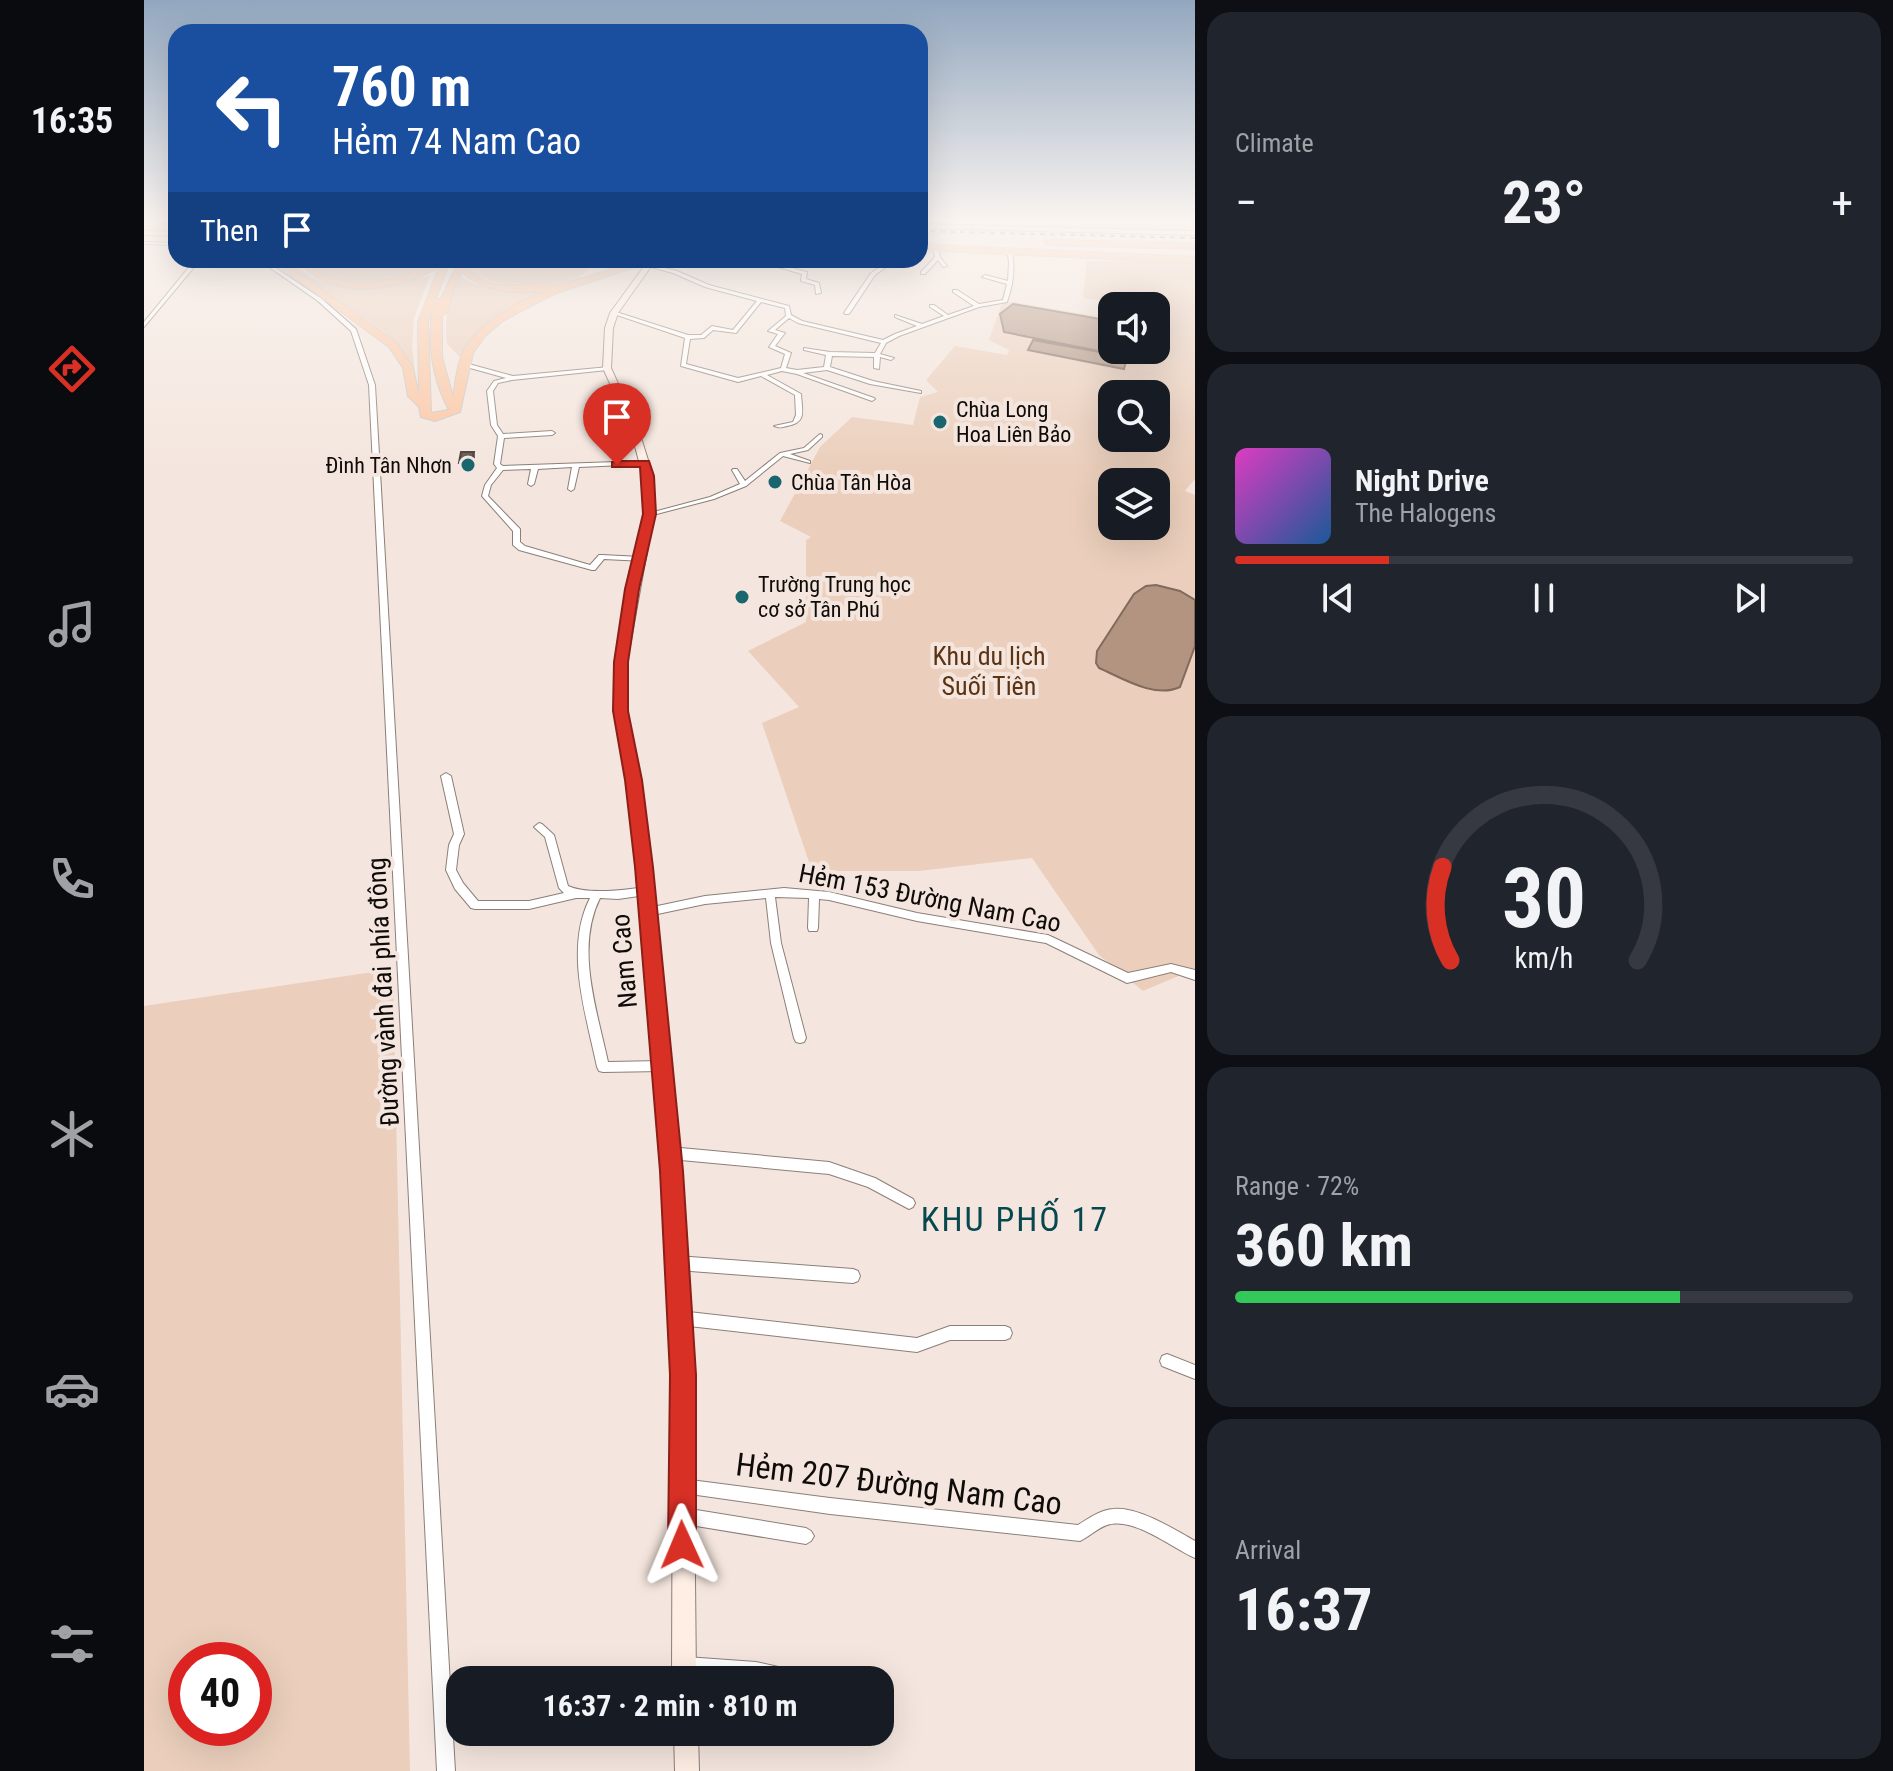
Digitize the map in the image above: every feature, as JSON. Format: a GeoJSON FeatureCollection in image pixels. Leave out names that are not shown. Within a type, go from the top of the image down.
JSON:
{"type":"FeatureCollection","features":[{"type":"Feature","properties":{"kind":"highway"},"geometry":{"type":"LineString","coordinates":[[334,303],[393,345],[408,368],[413,396],[426,407]]}},
{"type":"Feature","properties":{"kind":"highway"},"geometry":{"type":"LineString","coordinates":[[426,303],[418,325],[417,342],[425,386],[425,415],[435,418],[449,416],[456,407],[450,352],[439,303]]}},
{"type":"Feature","properties":{"kind":"highway"},"geometry":{"type":"LineString","coordinates":[[450,352],[535,303]]}},
{"type":"Feature","properties":{"kind":"highway"},"geometry":{"type":"LineString","coordinates":[[450,352],[451,393],[456,407]]}},
{"type":"Feature","properties":{"kind":"street"},"geometry":{"type":"LineString","coordinates":[[144,325],[163,303]]}},
{"type":"Feature","properties":{"kind":"street","name":"Đường vành đai phía đông"},"geometry":{"type":"LineString","coordinates":[[323,303],[354,330],[372,385],[446,1771]]}},
{"type":"Feature","properties":{"kind":"street","name":"Nam Cao"},"geometry":{"type":"LineString","coordinates":[[621,303],[609,328],[607,368],[634,428],[645,463],[649,514],[632,589],[621,662],[621,711],[634,780],[670,1153],[683,1375],[684,1666]]}},
{"type":"Feature","properties":{"kind":"street"},"geometry":{"type":"LineString","coordinates":[[614,313],[688,337],[702,337],[712,328],[734,332],[758,303]]}},
{"type":"Feature","properties":{"kind":"street"},"geometry":{"type":"LineString","coordinates":[[770,303],[787,307],[789,316],[800,322],[884,342],[978,306],[996,303]]}},
{"type":"Feature","properties":{"kind":"street"},"geometry":{"type":"LineString","coordinates":[[847,313],[854,303]]}},
{"type":"Feature","properties":{"kind":"street"},"geometry":{"type":"LineString","coordinates":[[973,303],[978,306]]}},
{"type":"Feature","properties":{"kind":"street"},"geometry":{"type":"LineString","coordinates":[[932,306],[948,317]]}},
{"type":"Feature","properties":{"kind":"street"},"geometry":{"type":"LineString","coordinates":[[783,369],[788,353],[772,347],[782,333],[771,331],[789,316]]}},
{"type":"Feature","properties":{"kind":"street"},"geometry":{"type":"LineString","coordinates":[[897,316],[922,326]]}},
{"type":"Feature","properties":{"kind":"street"},"geometry":{"type":"LineString","coordinates":[[852,345],[857,336]]}},
{"type":"Feature","properties":{"kind":"street"},"geometry":{"type":"LineString","coordinates":[[688,337],[683,365],[738,380],[783,369],[872,399]]}},
{"type":"Feature","properties":{"kind":"street"},"geometry":{"type":"LineString","coordinates":[[877,368],[877,355],[884,342]]}},
{"type":"Feature","properties":{"kind":"street"},"geometry":{"type":"LineString","coordinates":[[806,349],[891,358]]}},
{"type":"Feature","properties":{"kind":"street"},"geometry":{"type":"LineString","coordinates":[[450,352],[513,378]]}},
{"type":"Feature","properties":{"kind":"street"},"geometry":{"type":"LineString","coordinates":[[828,368],[831,354]]}},
{"type":"Feature","properties":{"kind":"street"},"geometry":{"type":"LineString","coordinates":[[852,354],[852,362]]}},
{"type":"Feature","properties":{"kind":"street"},"geometry":{"type":"LineString","coordinates":[[607,368],[496,382],[490,391],[494,425],[501,436],[497,464],[501,468],[645,463]]}},
{"type":"Feature","properties":{"kind":"street"},"geometry":{"type":"LineString","coordinates":[[797,373],[828,368],[872,383],[919,392]]}},
{"type":"Feature","properties":{"kind":"street"},"geometry":{"type":"LineString","coordinates":[[763,375],[798,394],[800,407],[796,423],[777,426]]}},
{"type":"Feature","properties":{"kind":"street"},"geometry":{"type":"LineString","coordinates":[[501,436],[552,433]]}},
{"type":"Feature","properties":{"kind":"street"},"geometry":{"type":"LineString","coordinates":[[649,514],[712,498],[744,485],[782,454],[806,449],[820,436]]}},
{"type":"Feature","properties":{"kind":"street"},"geometry":{"type":"LineString","coordinates":[[782,454],[808,462]]}},
{"type":"Feature","properties":{"kind":"street"},"geometry":{"type":"LineString","coordinates":[[571,489],[576,466]]}},
{"type":"Feature","properties":{"kind":"street"},"geometry":{"type":"LineString","coordinates":[[531,484],[535,467]]}},
{"type":"Feature","properties":{"kind":"street"},"geometry":{"type":"LineString","coordinates":[[501,468],[488,485],[485,496],[517,531],[516,543],[522,548],[592,568],[602,557],[641,559]]}},
{"type":"Feature","properties":{"kind":"street"},"geometry":{"type":"LineString","coordinates":[[735,470],[744,485]]}},
{"type":"Feature","properties":{"kind":"street"},"geometry":{"type":"LineString","coordinates":[[446,776],[459,834],[454,845],[451,870],[459,886],[475,905],[529,905],[576,894],[618,895],[646,891]]}},
{"type":"Feature","properties":{"kind":"street"},"geometry":{"type":"LineString","coordinates":[[539,827],[549,835],[564,888],[576,894]]}},
{"type":"Feature","properties":{"kind":"street"},"geometry":{"type":"LineString","coordinates":[[770,893],[776,943],[800,1038]]}},
{"type":"Feature","properties":{"kind":"street","name":"Hẻm 153 Đường Nam Cao"},"geometry":{"type":"LineString","coordinates":[[648,912],[705,900],[770,893],[814,895],[917,917],[1048,939],[1127,978],[1171,968],[1195,975]]}},
{"type":"Feature","properties":{"kind":"street"},"geometry":{"type":"LineString","coordinates":[[597,894],[587,915],[585,974],[603,1067],[662,1066]]}},
{"type":"Feature","properties":{"kind":"street"},"geometry":{"type":"LineString","coordinates":[[813,928],[814,895]]}},
{"type":"Feature","properties":{"kind":"street"},"geometry":{"type":"LineString","coordinates":[[670,1153],[829,1168],[871,1182],[909,1203]]}},
{"type":"Feature","properties":{"kind":"street"},"geometry":{"type":"LineString","coordinates":[[677,1263],[853,1276]]}},
{"type":"Feature","properties":{"kind":"street"},"geometry":{"type":"LineString","coordinates":[[680,1318],[917,1345],[950,1333],[1005,1333]]}},
{"type":"Feature","properties":{"kind":"street"},"geometry":{"type":"LineString","coordinates":[[1167,1361],[1195,1372]]}},
{"type":"Feature","properties":{"kind":"street","name":"Hẻm 207 Đường Nam Cao"},"geometry":{"type":"LineString","coordinates":[[681,1485],[830,1506],[1080,1533],[1102,1519],[1116,1515],[1161,1531],[1195,1550]]}},
{"type":"Feature","properties":{"kind":"street"},"geometry":{"type":"LineString","coordinates":[[682,1515],[806,1536]]}},
{"type":"Feature","properties":{"kind":"street"},"geometry":{"type":"LineString","coordinates":[[686,1746],[687,1771]]}},
{"type":"Feature","properties":{"kind":"green space"},"geometry":{"type":"Polygon","coordinates":[[[342,303],[420,303],[414,318],[412,347],[415,372],[401,348],[387,334],[342,303]]]}},
{"type":"Feature","properties":{"kind":"green space"},"geometry":{"type":"Polygon","coordinates":[[[450,303],[530,303],[503,316],[462,359],[447,344],[450,303]]]}},
{"type":"Feature","properties":{"kind":"green space","name":"Khu du lịch Suối Tiên"},"geometry":{"type":"Polygon","coordinates":[[[1017,303],[1098,317],[1098,364],[1170,364],[1170,303],[1195,303],[1195,479],[1185,491],[1195,495],[1195,969],[1143,991],[1099,955],[1032,858],[919,871],[812,871],[762,723],[799,707],[748,651],[806,622],[806,540],[811,537],[780,521],[820,447],[852,417],[913,425],[920,397],[938,392],[926,380],[955,346],[1007,355],[1009,350],[989,340],[1002,304],[1017,303]]]}},
{"type":"Feature","properties":{"kind":"green space"},"geometry":{"type":"Polygon","coordinates":[[[393,969],[410,1771],[144,1771],[144,1006],[393,969]]]}},
{"type":"Feature","properties":{"kind":"shaded area"},"geometry":{"type":"Polygon","coordinates":[[[1013,304],[1098,319],[1098,351],[1004,332],[1000,314],[1013,304]]]}},
{"type":"Feature","properties":{"kind":"shaded area"},"geometry":{"type":"Polygon","coordinates":[[[1033,340],[1098,352],[1098,364],[1028,350],[1033,340]]]}},
{"type":"Feature","properties":{"kind":"shaded area"},"geometry":{"type":"Polygon","coordinates":[[[1099,364],[1125,364],[1124,369],[1099,364]]]}},
{"type":"Feature","properties":{"kind":"shaded area"},"geometry":{"type":"Polygon","coordinates":[[[1156,585],[1180,591],[1195,600],[1195,646],[1180,687],[1170,690],[1139,686],[1099,668],[1096,663],[1097,651],[1134,594],[1146,586],[1156,585]]]}},
{"type":"Feature","properties":{"kind":"building"},"geometry":{"type":"Polygon","coordinates":[[[461,452],[474,452],[472,462],[459,463],[461,452]]]}},
{"type":"Feature","properties":{"kind":"place","name":"Chùa Long Hoa Liên Bảo"},"geometry":{"type":"Point","coordinates":[940,422]}},
{"type":"Feature","properties":{"kind":"place","name":"Đình Tân Nhơn"},"geometry":{"type":"Point","coordinates":[468,465]}},
{"type":"Feature","properties":{"kind":"place","name":"Chùa Tân Hòa"},"geometry":{"type":"Point","coordinates":[775,482]}},
{"type":"Feature","properties":{"kind":"place","name":"Trường Trung học cơ sở Tân Phú"},"geometry":{"type":"Point","coordinates":[742,597]}},
{"type":"Feature","properties":{"kind":"district","name":"KHU PHỐ 17"},"geometry":{"type":"Point","coordinates":[1015,1219]}},
{"type":"Feature","properties":{"kind":"route"},"geometry":{"type":"LineString","coordinates":[[617,465],[645,463],[648,476],[649,514],[632,589],[620,684],[621,711],[634,780],[644,867],[672,1171],[683,1375],[682,1545]]}}]}
